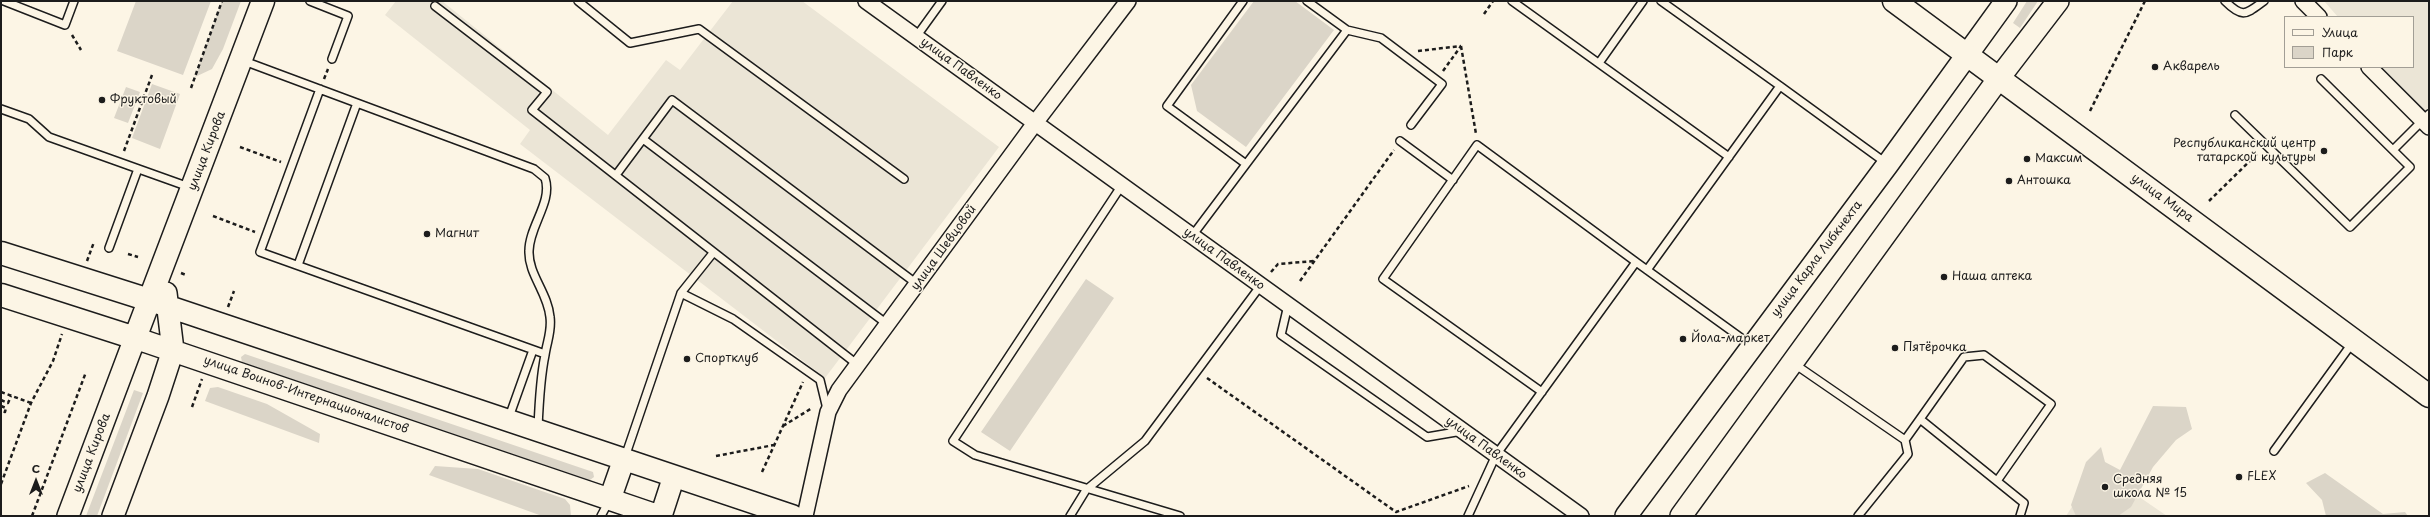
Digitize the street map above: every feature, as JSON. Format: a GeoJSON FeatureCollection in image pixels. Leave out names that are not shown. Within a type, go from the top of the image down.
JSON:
{"type":"FeatureCollection","features":[{"type":"Feature","properties":{"kind":"main road","name":"улица Кирова"},"geometry":{"type":"LineString","coordinates":[[68,516],[136,338],[158,303],[171,270],[193,188],[263,1]]}},
{"type":"Feature","properties":{"kind":"main road","name":"улица Мира"},"geometry":{"type":"LineString","coordinates":[[1894,1],[2429,396]]}},
{"type":"Feature","properties":{"kind":"main road","name":"улица Карла Либкнехта"},"geometry":{"type":"LineString","coordinates":[[1626,516],[1888,164],[1966,54],[2006,1]]}},
{"type":"Feature","properties":{"kind":"main road"},"geometry":{"type":"LineString","coordinates":[[1681,516],[1999,78],[2058,1]]}},
{"type":"Feature","properties":{"kind":"main road"},"geometry":{"type":"LineString","coordinates":[[1,253],[158,303],[793,516]]}},
{"type":"Feature","properties":{"kind":"main road","name":"улица Воинов-Интернационалистов"},"geometry":{"type":"LineString","coordinates":[[1,295],[173,350],[606,508],[660,516]]}},
{"type":"Feature","properties":{"kind":"main road","name":"улица Кирова"},"geometry":{"type":"LineString","coordinates":[[113,516],[156,402],[173,350],[158,303]]}},
{"type":"Feature","properties":{"kind":"main road"},"geometry":{"type":"LineString","coordinates":[[606,508],[624,459]]}},
{"type":"Feature","properties":{"kind":"main road"},"geometry":{"type":"LineString","coordinates":[[660,516],[674,476]]}},
{"type":"Feature","properties":{"kind":"street","name":"улица Павленко"},"geometry":{"type":"LineString","coordinates":[[866,1],[1581,516]]}},
{"type":"Feature","properties":{"kind":"street","name":"улица Шевцовой"},"geometry":{"type":"LineString","coordinates":[[805,516],[826,406],[858,365],[1035,123],[1128,1]]}},
{"type":"Feature","properties":{"kind":"street"},"geometry":{"type":"LineString","coordinates":[[2303,1],[2318,16]]}},
{"type":"Feature","properties":{"kind":"street"},"geometry":{"type":"LineString","coordinates":[[2370,68],[2427,121]]}},
{"type":"Feature","properties":{"kind":"lane"},"geometry":{"type":"LineString","coordinates":[[4,1],[65,25],[74,1]]}},
{"type":"Feature","properties":{"kind":"lane"},"geometry":{"type":"LineString","coordinates":[[310,1],[348,16],[332,59]]}},
{"type":"Feature","properties":{"kind":"lane"},"geometry":{"type":"LineString","coordinates":[[578,1],[630,43],[699,29],[904,179]]}},
{"type":"Feature","properties":{"kind":"lane"},"geometry":{"type":"LineString","coordinates":[[916,37],[942,1]]}},
{"type":"Feature","properties":{"kind":"lane"},"geometry":{"type":"LineString","coordinates":[[1243,1],[1167,106],[1246,164]]}},
{"type":"Feature","properties":{"kind":"lane"},"geometry":{"type":"LineString","coordinates":[[1307,1],[1347,30],[1381,38],[1442,84],[1411,125]]}},
{"type":"Feature","properties":{"kind":"lane"},"geometry":{"type":"LineString","coordinates":[[1512,1],[1729,157]]}},
{"type":"Feature","properties":{"kind":"lane"},"geometry":{"type":"LineString","coordinates":[[1599,63],[1643,1]]}},
{"type":"Feature","properties":{"kind":"lane"},"geometry":{"type":"LineString","coordinates":[[1661,1],[1888,164]]}},
{"type":"Feature","properties":{"kind":"lane"},"geometry":{"type":"LineString","coordinates":[[2226,1],[2234,10],[2243,14],[2249,12],[2264,1]]}},
{"type":"Feature","properties":{"kind":"lane"},"geometry":{"type":"LineString","coordinates":[[436,6],[547,92],[532,110],[858,365]]}},
{"type":"Feature","properties":{"kind":"lane"},"geometry":{"type":"LineString","coordinates":[[1192,236],[1347,30]]}},
{"type":"Feature","properties":{"kind":"lane"},"geometry":{"type":"LineString","coordinates":[[241,60],[534,169],[545,178],[547,193],[530,239],[529,250],[532,268],[546,297],[552,332],[545,354],[538,430]]}},
{"type":"Feature","properties":{"kind":"lane"},"geometry":{"type":"LineString","coordinates":[[2235,115],[2350,227],[2410,167],[2321,79]]}},
{"type":"Feature","properties":{"kind":"lane"},"geometry":{"type":"LineString","coordinates":[[1647,270],[1780,86]]}},
{"type":"Feature","properties":{"kind":"lane"},"geometry":{"type":"LineString","coordinates":[[320,89],[260,252],[545,354]]}},
{"type":"Feature","properties":{"kind":"lane"},"geometry":{"type":"LineString","coordinates":[[616,175],[672,100],[917,284]]}},
{"type":"Feature","properties":{"kind":"lane"},"geometry":{"type":"LineString","coordinates":[[298,265],[357,103]]}},
{"type":"Feature","properties":{"kind":"lane"},"geometry":{"type":"LineString","coordinates":[[1,109],[29,119],[49,137],[193,188]]}},
{"type":"Feature","properties":{"kind":"lane"},"geometry":{"type":"LineString","coordinates":[[2393,150],[2427,121]]}},
{"type":"Feature","properties":{"kind":"lane"},"geometry":{"type":"LineString","coordinates":[[643,139],[887,324]]}},
{"type":"Feature","properties":{"kind":"lane"},"geometry":{"type":"LineString","coordinates":[[1400,142],[1453,180]]}},
{"type":"Feature","properties":{"kind":"lane"},"geometry":{"type":"LineString","coordinates":[[1542,392],[1382,279],[1477,145],[1753,346]]}},
{"type":"Feature","properties":{"kind":"lane"},"geometry":{"type":"LineString","coordinates":[[109,248],[138,168]]}},
{"type":"Feature","properties":{"kind":"lane"},"geometry":{"type":"LineString","coordinates":[[1122,185],[953,441],[975,455],[1086,490],[1180,516]]}},
{"type":"Feature","properties":{"kind":"lane"},"geometry":{"type":"LineString","coordinates":[[624,459],[681,293],[713,253]]}},
{"type":"Feature","properties":{"kind":"lane"},"geometry":{"type":"LineString","coordinates":[[1468,516],[1496,455],[1636,262]]}},
{"type":"Feature","properties":{"kind":"lane"},"geometry":{"type":"LineString","coordinates":[[1070,516],[1086,490],[1145,441],[1198,372],[1261,285]]}},
{"type":"Feature","properties":{"kind":"lane"},"geometry":{"type":"LineString","coordinates":[[681,293],[733,319],[820,380],[826,406]]}},
{"type":"Feature","properties":{"kind":"lane"},"geometry":{"type":"LineString","coordinates":[[1288,305],[1281,335],[1427,437],[1462,431]]}},
{"type":"Feature","properties":{"kind":"lane"},"geometry":{"type":"LineString","coordinates":[[2274,450],[2354,340]]}},
{"type":"Feature","properties":{"kind":"lane"},"geometry":{"type":"LineString","coordinates":[[508,420],[533,350]]}},
{"type":"Feature","properties":{"kind":"lane"},"geometry":{"type":"LineString","coordinates":[[1905,440],[1964,357],[1984,355],[2051,404],[1997,481]]}},
{"type":"Feature","properties":{"kind":"lane"},"geometry":{"type":"LineString","coordinates":[[1793,363],[1905,440],[1908,454],[1858,516]]}},
{"type":"Feature","properties":{"kind":"lane"},"geometry":{"type":"LineString","coordinates":[[1920,419],[2024,503],[2020,516]]}},
{"type":"Feature","properties":{"kind":"path"},"geometry":{"type":"LineString","coordinates":[[191,88],[222,1]]}},
{"type":"Feature","properties":{"kind":"path"},"geometry":{"type":"LineString","coordinates":[[1484,14],[1493,1]]}},
{"type":"Feature","properties":{"kind":"path"},"geometry":{"type":"LineString","coordinates":[[2090,111],[2145,1]]}},
{"type":"Feature","properties":{"kind":"path"},"geometry":{"type":"LineString","coordinates":[[65,25],[81,50]]}},
{"type":"Feature","properties":{"kind":"path"},"geometry":{"type":"LineString","coordinates":[[1401,52],[1461,46]]}},
{"type":"Feature","properties":{"kind":"path"},"geometry":{"type":"LineString","coordinates":[[1437,80],[1461,46]]}},
{"type":"Feature","properties":{"kind":"path"},"geometry":{"type":"LineString","coordinates":[[1461,46],[1477,145]]}},
{"type":"Feature","properties":{"kind":"path"},"geometry":{"type":"LineString","coordinates":[[320,89],[332,59]]}},
{"type":"Feature","properties":{"kind":"path"},"geometry":{"type":"LineString","coordinates":[[120,162],[152,75]]}},
{"type":"Feature","properties":{"kind":"path"},"geometry":{"type":"LineString","coordinates":[[1300,281],[1400,142]]}},
{"type":"Feature","properties":{"kind":"path"},"geometry":{"type":"LineString","coordinates":[[2209,201],[2266,146]]}},
{"type":"Feature","properties":{"kind":"path"},"geometry":{"type":"LineString","coordinates":[[240,147],[281,163]]}},
{"type":"Feature","properties":{"kind":"path"},"geometry":{"type":"LineString","coordinates":[[213,216],[256,232]]}},
{"type":"Feature","properties":{"kind":"path"},"geometry":{"type":"LineString","coordinates":[[86,264],[94,242]]}},
{"type":"Feature","properties":{"kind":"path"},"geometry":{"type":"LineString","coordinates":[[128,254],[138,258]]}},
{"type":"Feature","properties":{"kind":"path"},"geometry":{"type":"LineString","coordinates":[[1261,285],[1278,264],[1314,261]]}},
{"type":"Feature","properties":{"kind":"path"},"geometry":{"type":"LineString","coordinates":[[171,270],[186,275]]}},
{"type":"Feature","properties":{"kind":"path"},"geometry":{"type":"LineString","coordinates":[[228,308],[234,291]]}},
{"type":"Feature","properties":{"kind":"path"},"geometry":{"type":"LineString","coordinates":[[1,484],[31,403],[52,361],[62,334]]}},
{"type":"Feature","properties":{"kind":"path"},"geometry":{"type":"LineString","coordinates":[[32,516],[86,372]]}},
{"type":"Feature","properties":{"kind":"path"},"geometry":{"type":"LineString","coordinates":[[762,472],[808,372]]}},
{"type":"Feature","properties":{"kind":"path"},"geometry":{"type":"LineString","coordinates":[[1198,372],[1396,512],[1484,481]]}},
{"type":"Feature","properties":{"kind":"path"},"geometry":{"type":"LineString","coordinates":[[192,407],[202,379]]}},
{"type":"Feature","properties":{"kind":"path"},"geometry":{"type":"LineString","coordinates":[[1,392],[31,403]]}},
{"type":"Feature","properties":{"kind":"path"},"geometry":{"type":"LineString","coordinates":[[1,400],[8,403],[11,396]]}},
{"type":"Feature","properties":{"kind":"path"},"geometry":{"type":"LineString","coordinates":[[1,406],[6,408],[5,412],[1,410]]}},
{"type":"Feature","properties":{"kind":"path"},"geometry":{"type":"LineString","coordinates":[[782,427],[826,406]]}},
{"type":"Feature","properties":{"kind":"path"},"geometry":{"type":"LineString","coordinates":[[716,456],[774,445]]}},
{"type":"Feature","properties":{"kind":"shaded area"},"geometry":{"type":"Polygon","coordinates":[[[396,1],[442,1],[608,135],[666,60],[680,70],[733,1],[802,1],[999,147],[825,378],[520,144],[530,130],[385,15],[396,1]]]}},
{"type":"Feature","properties":{"kind":"shaded area"},"geometry":{"type":"Polygon","coordinates":[[[2324,1],[2429,1],[2429,123],[2381,68],[2414,68],[2414,16],[2337,16],[2324,1]]]}},
{"type":"Feature","properties":{"kind":"shaded area","name":"Средняя школа № 15"},"geometry":{"type":"Polygon","coordinates":[[[2097,468],[2167,516],[2066,516],[2097,468]]]}},
{"type":"Feature","properties":{"kind":"green space"},"geometry":{"type":"Polygon","coordinates":[[[136,1],[211,1],[183,75],[117,51],[136,1]]]}},
{"type":"Feature","properties":{"kind":"green space"},"geometry":{"type":"Polygon","coordinates":[[[222,1],[241,1],[223,49],[212,69],[195,77],[222,1]]]}},
{"type":"Feature","properties":{"kind":"green space"},"geometry":{"type":"Polygon","coordinates":[[[1254,1],[1295,1],[1334,30],[1246,147],[1197,111],[1191,85],[1254,1]]]}},
{"type":"Feature","properties":{"kind":"green space"},"geometry":{"type":"Polygon","coordinates":[[[2027,1],[2038,1],[2020,28],[2013,23],[2027,1]]]}},
{"type":"Feature","properties":{"kind":"green space"},"geometry":{"type":"Polygon","coordinates":[[[152,84],[180,94],[160,149],[132,138],[152,84]]]}},
{"type":"Feature","properties":{"kind":"green space"},"geometry":{"type":"Polygon","coordinates":[[[126,87],[140,92],[128,123],[114,118],[126,87]]]}},
{"type":"Feature","properties":{"kind":"green space"},"geometry":{"type":"Polygon","coordinates":[[[1086,279],[1114,298],[1010,451],[981,432],[1086,279]]]}},
{"type":"Feature","properties":{"kind":"green space"},"geometry":{"type":"Polygon","coordinates":[[[245,354],[593,472],[594,477],[590,480],[242,362],[241,357],[245,354]]]}},
{"type":"Feature","properties":{"kind":"green space"},"geometry":{"type":"Polygon","coordinates":[[[218,387],[267,404],[320,434],[319,443],[205,401],[210,388],[218,387]]]}},
{"type":"Feature","properties":{"kind":"green space"},"geometry":{"type":"Polygon","coordinates":[[[134,390],[143,393],[97,516],[86,516],[134,390]]]}},
{"type":"Feature","properties":{"kind":"green space"},"geometry":{"type":"Polygon","coordinates":[[[2153,406],[2186,407],[2192,429],[2176,440],[2153,467],[2131,507],[2118,516],[2076,516],[2071,505],[2086,462],[2101,447],[2105,462],[2120,470],[2153,406]]]}},
{"type":"Feature","properties":{"kind":"green space"},"geometry":{"type":"Polygon","coordinates":[[[435,466],[478,469],[565,499],[570,505],[571,516],[542,516],[429,475],[435,466]]]}},
{"type":"Feature","properties":{"kind":"green space"},"geometry":{"type":"Polygon","coordinates":[[[2325,473],[2383,514],[2405,512],[2408,516],[2326,516],[2322,500],[2306,483],[2325,473]]]}},
{"type":"Feature","properties":{"kind":"place","name":"Акварель"},"geometry":{"type":"Point","coordinates":[2155,67]}},
{"type":"Feature","properties":{"kind":"place","name":"Фруктовый"},"geometry":{"type":"Point","coordinates":[102,100]}},
{"type":"Feature","properties":{"kind":"place","name":"Республиканский центр татарской культуры"},"geometry":{"type":"Point","coordinates":[2324,151]}},
{"type":"Feature","properties":{"kind":"place","name":"Максим"},"geometry":{"type":"Point","coordinates":[2027,159]}},
{"type":"Feature","properties":{"kind":"place","name":"Антошка"},"geometry":{"type":"Point","coordinates":[2009,181]}},
{"type":"Feature","properties":{"kind":"place","name":"Магнит"},"geometry":{"type":"Point","coordinates":[427,234]}},
{"type":"Feature","properties":{"kind":"place","name":"Наша аптека"},"geometry":{"type":"Point","coordinates":[1944,277]}},
{"type":"Feature","properties":{"kind":"place","name":"Йола-маркет"},"geometry":{"type":"Point","coordinates":[1683,339]}},
{"type":"Feature","properties":{"kind":"place","name":"Пятёрочка"},"geometry":{"type":"Point","coordinates":[1895,348]}},
{"type":"Feature","properties":{"kind":"place","name":"Спортклуб"},"geometry":{"type":"Point","coordinates":[687,359]}},
{"type":"Feature","properties":{"kind":"place","name":"FLEX"},"geometry":{"type":"Point","coordinates":[2239,477]}},
{"type":"Feature","properties":{"kind":"place","name":"Средняя школа № 15"},"geometry":{"type":"Point","coordinates":[2105,487]}}]}
